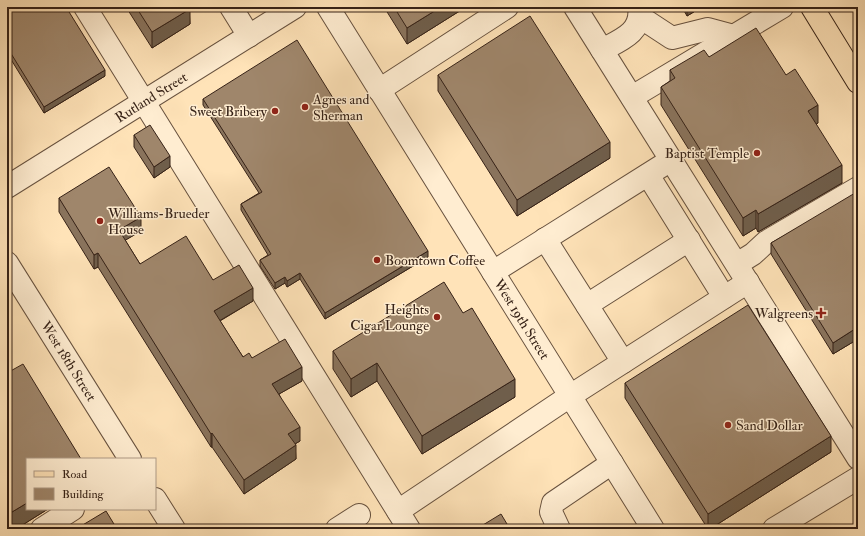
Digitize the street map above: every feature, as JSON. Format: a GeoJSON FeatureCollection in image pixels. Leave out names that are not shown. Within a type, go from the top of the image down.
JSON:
{"type":"FeatureCollection","features":[{"type":"Feature","properties":{"kind":"main road"},"geometry":{"type":"LineString","coordinates":[[812,7],[858,82]]}},
{"type":"Feature","properties":{"kind":"street"},"geometry":{"type":"LineString","coordinates":[[85,7],[403,520],[570,396],[724,297],[742,273],[753,254],[766,242],[858,188]]}},
{"type":"Feature","properties":{"kind":"street"},"geometry":{"type":"LineString","coordinates":[[231,7],[249,36]]}},
{"type":"Feature","properties":{"kind":"street","name":"Rutland Street"},"geometry":{"type":"LineString","coordinates":[[7,187],[295,7]]}},
{"type":"Feature","properties":{"kind":"street","name":"West 19th Street"},"geometry":{"type":"LineString","coordinates":[[328,7],[653,529]]}},
{"type":"Feature","properties":{"kind":"street"},"geometry":{"type":"LineString","coordinates":[[379,90],[507,7]]}},
{"type":"Feature","properties":{"kind":"street"},"geometry":{"type":"LineString","coordinates":[[575,7],[858,458]]}},
{"type":"Feature","properties":{"kind":"street"},"geometry":{"type":"LineString","coordinates":[[632,97],[782,7]]}},
{"type":"Feature","properties":{"kind":"street"},"geometry":{"type":"LineString","coordinates":[[602,50],[626,37],[634,30],[639,12],[672,38],[708,29],[734,36]]}},
{"type":"Feature","properties":{"kind":"street"},"geometry":{"type":"LineString","coordinates":[[493,272],[671,160]]}},
{"type":"Feature","properties":{"kind":"street"},"geometry":{"type":"LineString","coordinates":[[648,175],[724,297]]}},
{"type":"Feature","properties":{"kind":"street"},"geometry":{"type":"LineString","coordinates":[[545,239],[623,362]]}},
{"type":"Feature","properties":{"kind":"street"},"geometry":{"type":"LineString","coordinates":[[587,305],[689,240]]}},
{"type":"Feature","properties":{"kind":"street","name":"West 18th Street"},"geometry":{"type":"LineString","coordinates":[[7,262],[129,458]]}},
{"type":"Feature","properties":{"kind":"street"},"geometry":{"type":"LineString","coordinates":[[559,529],[551,512],[553,503],[612,463]]}},
{"type":"Feature","properties":{"kind":"street"},"geometry":{"type":"LineString","coordinates":[[774,529],[858,478]]}},
{"type":"Feature","properties":{"kind":"street"},"geometry":{"type":"LineString","coordinates":[[156,501],[174,529]]}},
{"type":"Feature","properties":{"kind":"street"},"geometry":{"type":"LineString","coordinates":[[42,529],[71,510]]}},
{"type":"Feature","properties":{"kind":"street"},"geometry":{"type":"LineString","coordinates":[[337,529],[359,516]]}},
{"type":"Feature","properties":{"kind":"building"},"geometry":{"type":"Polygon","coordinates":[[[7,7],[66,7],[105,70],[44,107],[7,47],[7,7]]]}},
{"type":"Feature","properties":{"kind":"building"},"geometry":{"type":"Polygon","coordinates":[[[136,7],[189,7],[190,9],[152,32],[136,7]]]}},
{"type":"Feature","properties":{"kind":"building"},"geometry":{"type":"Polygon","coordinates":[[[394,7],[441,7],[407,28],[394,7]]]}},
{"type":"Feature","properties":{"kind":"building"},"geometry":{"type":"Polygon","coordinates":[[[685,7],[692,7],[687,10],[685,7]]]}},
{"type":"Feature","properties":{"kind":"building"},"geometry":{"type":"Polygon","coordinates":[[[530,16],[610,142],[517,200],[438,75],[530,16]]]}},
{"type":"Feature","properties":{"kind":"building","name":"Baptist Temple"},"geometry":{"type":"Polygon","coordinates":[[[756,28],[786,75],[795,69],[818,105],[808,111],[842,165],[758,214],[756,210],[743,218],[661,87],[675,78],[670,70],[704,50],[709,57],[756,28]]]}},
{"type":"Feature","properties":{"kind":"building"},"geometry":{"type":"Polygon","coordinates":[[[297,40],[428,251],[325,313],[300,273],[287,281],[285,277],[275,283],[260,260],[271,254],[241,204],[262,192],[203,99],[297,40]]]}},
{"type":"Feature","properties":{"kind":"building"},"geometry":{"type":"Polygon","coordinates":[[[150,125],[170,156],[154,167],[134,135],[150,125]]]}},
{"type":"Feature","properties":{"kind":"building"},"geometry":{"type":"Polygon","coordinates":[[[109,167],[141,217],[119,230],[140,264],[186,236],[213,280],[239,265],[253,288],[214,311],[243,357],[249,353],[252,358],[285,339],[302,367],[272,384],[300,427],[288,434],[296,445],[244,480],[212,433],[211,434],[98,253],[94,255],[59,198],[109,167]]]}},
{"type":"Feature","properties":{"kind":"building","name":"Walgreens"},"geometry":{"type":"Polygon","coordinates":[[[855,193],[856,195],[858,194],[858,327],[833,343],[771,243],[855,193]]]}},
{"type":"Feature","properties":{"kind":"building"},"geometry":{"type":"Polygon","coordinates":[[[444,282],[463,313],[472,308],[515,379],[422,436],[377,363],[351,379],[333,351],[444,282]]]}},
{"type":"Feature","properties":{"kind":"building","name":"Sand Dollar"},"geometry":{"type":"Polygon","coordinates":[[[748,305],[831,436],[708,514],[625,383],[748,305]]]}},
{"type":"Feature","properties":{"kind":"building"},"geometry":{"type":"Polygon","coordinates":[[[23,364],[80,458],[26,458],[26,504],[7,515],[7,406],[11,403],[7,396],[7,373],[23,364]]]}},
{"type":"Feature","properties":{"kind":"building"},"geometry":{"type":"Polygon","coordinates":[[[106,511],[117,529],[76,529],[106,511]]]}},
{"type":"Feature","properties":{"kind":"building"},"geometry":{"type":"Polygon","coordinates":[[[501,514],[510,529],[478,528],[501,514]]]}},
{"type":"Feature","properties":{"kind":"place","name":"Agnes and Sherman"},"geometry":{"type":"Point","coordinates":[305,107]}},
{"type":"Feature","properties":{"kind":"place","name":"Sweet Bribery"},"geometry":{"type":"Point","coordinates":[275,111]}},
{"type":"Feature","properties":{"kind":"place","name":"Baptist Temple"},"geometry":{"type":"Point","coordinates":[757,153]}},
{"type":"Feature","properties":{"kind":"place","name":"Williams-Brueder House"},"geometry":{"type":"Point","coordinates":[100,221]}},
{"type":"Feature","properties":{"kind":"place","name":"Boomtown Coffee"},"geometry":{"type":"Point","coordinates":[377,260]}},
{"type":"Feature","properties":{"kind":"place","name":"Walgreens"},"geometry":{"type":"Point","coordinates":[821,313]}},
{"type":"Feature","properties":{"kind":"place","name":"Heights Cigar Lounge"},"geometry":{"type":"Point","coordinates":[437,317]}},
{"type":"Feature","properties":{"kind":"place","name":"Sand Dollar"},"geometry":{"type":"Point","coordinates":[728,425]}}]}
